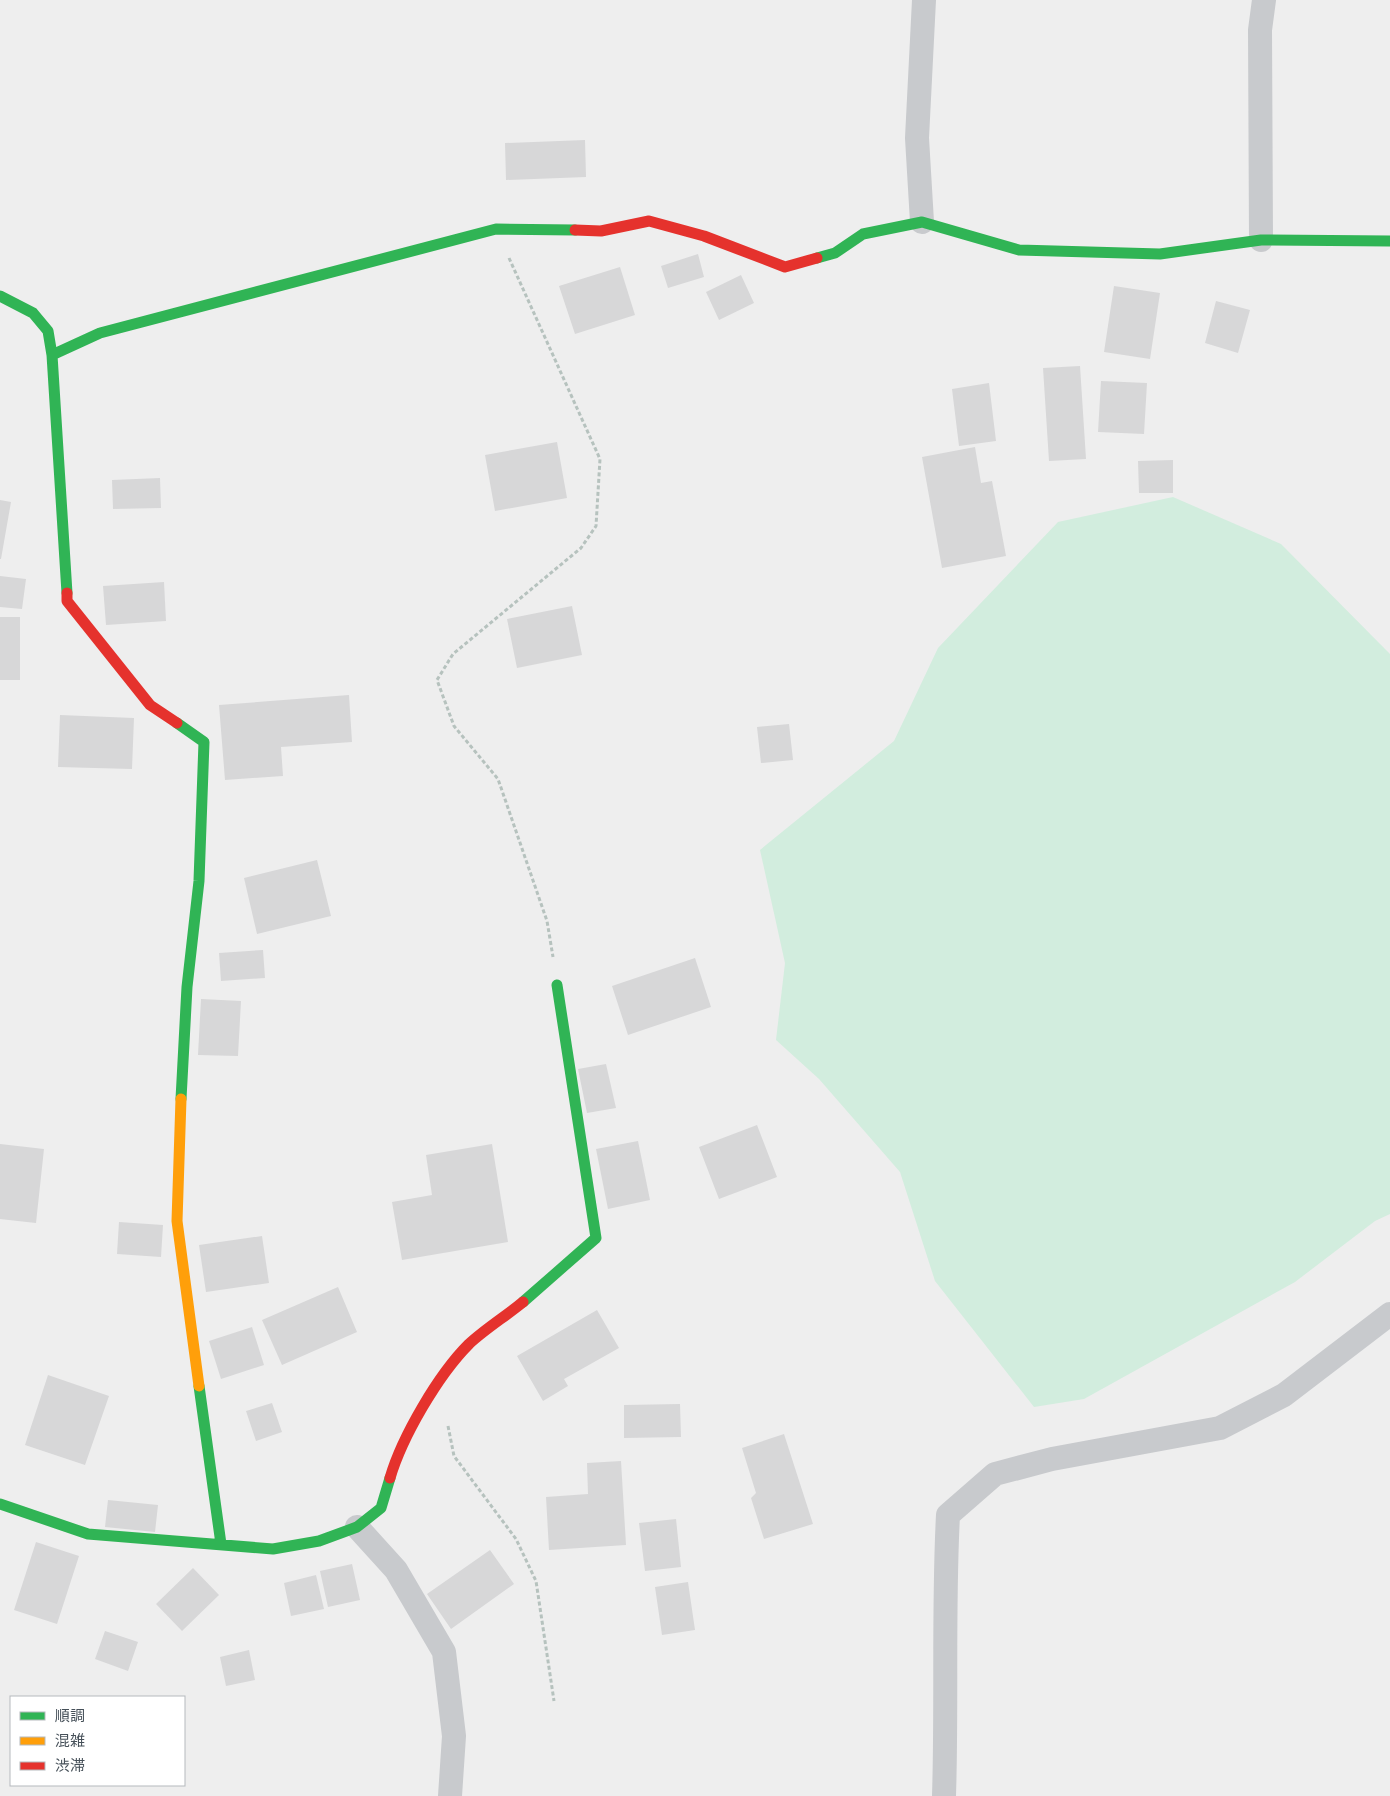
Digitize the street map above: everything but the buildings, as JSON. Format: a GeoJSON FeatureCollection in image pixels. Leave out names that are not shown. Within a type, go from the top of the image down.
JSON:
{"type":"FeatureCollection","features":[{"type":"Feature","properties":{"kind":"street"},"geometry":{"type":"LineString","coordinates":[[922,222],[917,138],[924,0]]}},
{"type":"Feature","properties":{"kind":"street"},"geometry":{"type":"LineString","coordinates":[[1260,240],[1260,30],[1264,0]]}},
{"type":"Feature","properties":{"kind":"street"},"geometry":{"type":"LineString","coordinates":[[52,355],[100,333],[496,229],[601,231],[649,221],[704,236],[785,267],[835,253],[863,234],[922,222],[1019,250],[1160,254],[1260,240],[1390,241]]}},
{"type":"Feature","properties":{"kind":"street"},"geometry":{"type":"LineString","coordinates":[[0,296],[33,313],[48,331],[52,355],[67,601],[150,705],[204,742],[199,881],[187,986],[181,1082],[177,1222],[221,1544]]}},
{"type":"Feature","properties":{"kind":"street"},"geometry":{"type":"LineString","coordinates":[[0,1504],[88,1534],[273,1549],[319,1540],[357,1527],[381,1508],[396,1458],[438,1382],[470,1344],[525,1301],[596,1238],[557,985]]}},
{"type":"Feature","properties":{"kind":"street"},"geometry":{"type":"LineString","coordinates":[[944,1796],[946,1729],[944,1579],[948,1514],[995,1474],[1052,1459],[1220,1428],[1284,1394],[1390,1314]]}},
{"type":"Feature","properties":{"kind":"street"},"geometry":{"type":"LineString","coordinates":[[357,1527],[396,1570],[444,1652],[454,1736],[450,1796]]}},
{"type":"Feature","properties":{"kind":"path"},"geometry":{"type":"LineString","coordinates":[[496,229],[600,459],[596,526],[581,548],[453,654],[437,680],[454,726],[498,778],[547,921],[557,985]]}},
{"type":"Feature","properties":{"kind":"path"},"geometry":{"type":"LineString","coordinates":[[438,1382],[454,1456],[516,1539],[536,1581],[554,1702]]}},
{"type":"Feature","properties":{"kind":"green space"},"geometry":{"type":"Polygon","coordinates":[[[1173,497],[1281,544],[1390,654],[1390,1214],[1375,1221],[1295,1282],[1084,1399],[1034,1407],[935,1281],[900,1172],[819,1079],[776,1040],[785,963],[760,850],[894,741],[938,648],[1058,522],[1173,497]]]}},
{"type":"Feature","properties":{"kind":"traffic: fast"},"geometry":{"type":"LineString","coordinates":[[817,258],[835,253],[863,234],[922,222],[1019,250],[1160,254],[1261,240],[1390,241]]}},
{"type":"Feature","properties":{"kind":"traffic: fast"},"geometry":{"type":"LineString","coordinates":[[52,355],[100,333],[496,229],[575,230]]}},
{"type":"Feature","properties":{"kind":"traffic: fast"},"geometry":{"type":"LineString","coordinates":[[0,296],[33,313],[48,331],[52,355],[67,593]]}},
{"type":"Feature","properties":{"kind":"traffic: fast"},"geometry":{"type":"LineString","coordinates":[[177,723],[204,742],[199,881],[187,987],[181,1099]]}},
{"type":"Feature","properties":{"kind":"traffic: fast"},"geometry":{"type":"LineString","coordinates":[[523,1302],[596,1238],[557,985]]}},
{"type":"Feature","properties":{"kind":"traffic: fast"},"geometry":{"type":"LineString","coordinates":[[199,1386],[221,1544]]}},
{"type":"Feature","properties":{"kind":"traffic: fast"},"geometry":{"type":"LineString","coordinates":[[0,1504],[88,1534],[273,1549],[319,1541],[357,1527],[381,1508],[390,1478]]}},
{"type":"Feature","properties":{"kind":"traffic: slow"},"geometry":{"type":"LineString","coordinates":[[181,1099],[177,1221],[199,1386]]}},
{"type":"Feature","properties":{"kind":"traffic: jam"},"geometry":{"type":"LineString","coordinates":[[575,230],[601,231],[649,221],[704,236],[785,267],[817,258]]}},
{"type":"Feature","properties":{"kind":"traffic: jam"},"geometry":{"type":"LineString","coordinates":[[67,593],[67,601],[150,705],[177,723]]}},
{"type":"Feature","properties":{"kind":"traffic: jam"},"geometry":{"type":"LineString","coordinates":[[390,1478],[412,1426],[445,1372],[469,1344],[523,1302]]}}]}
